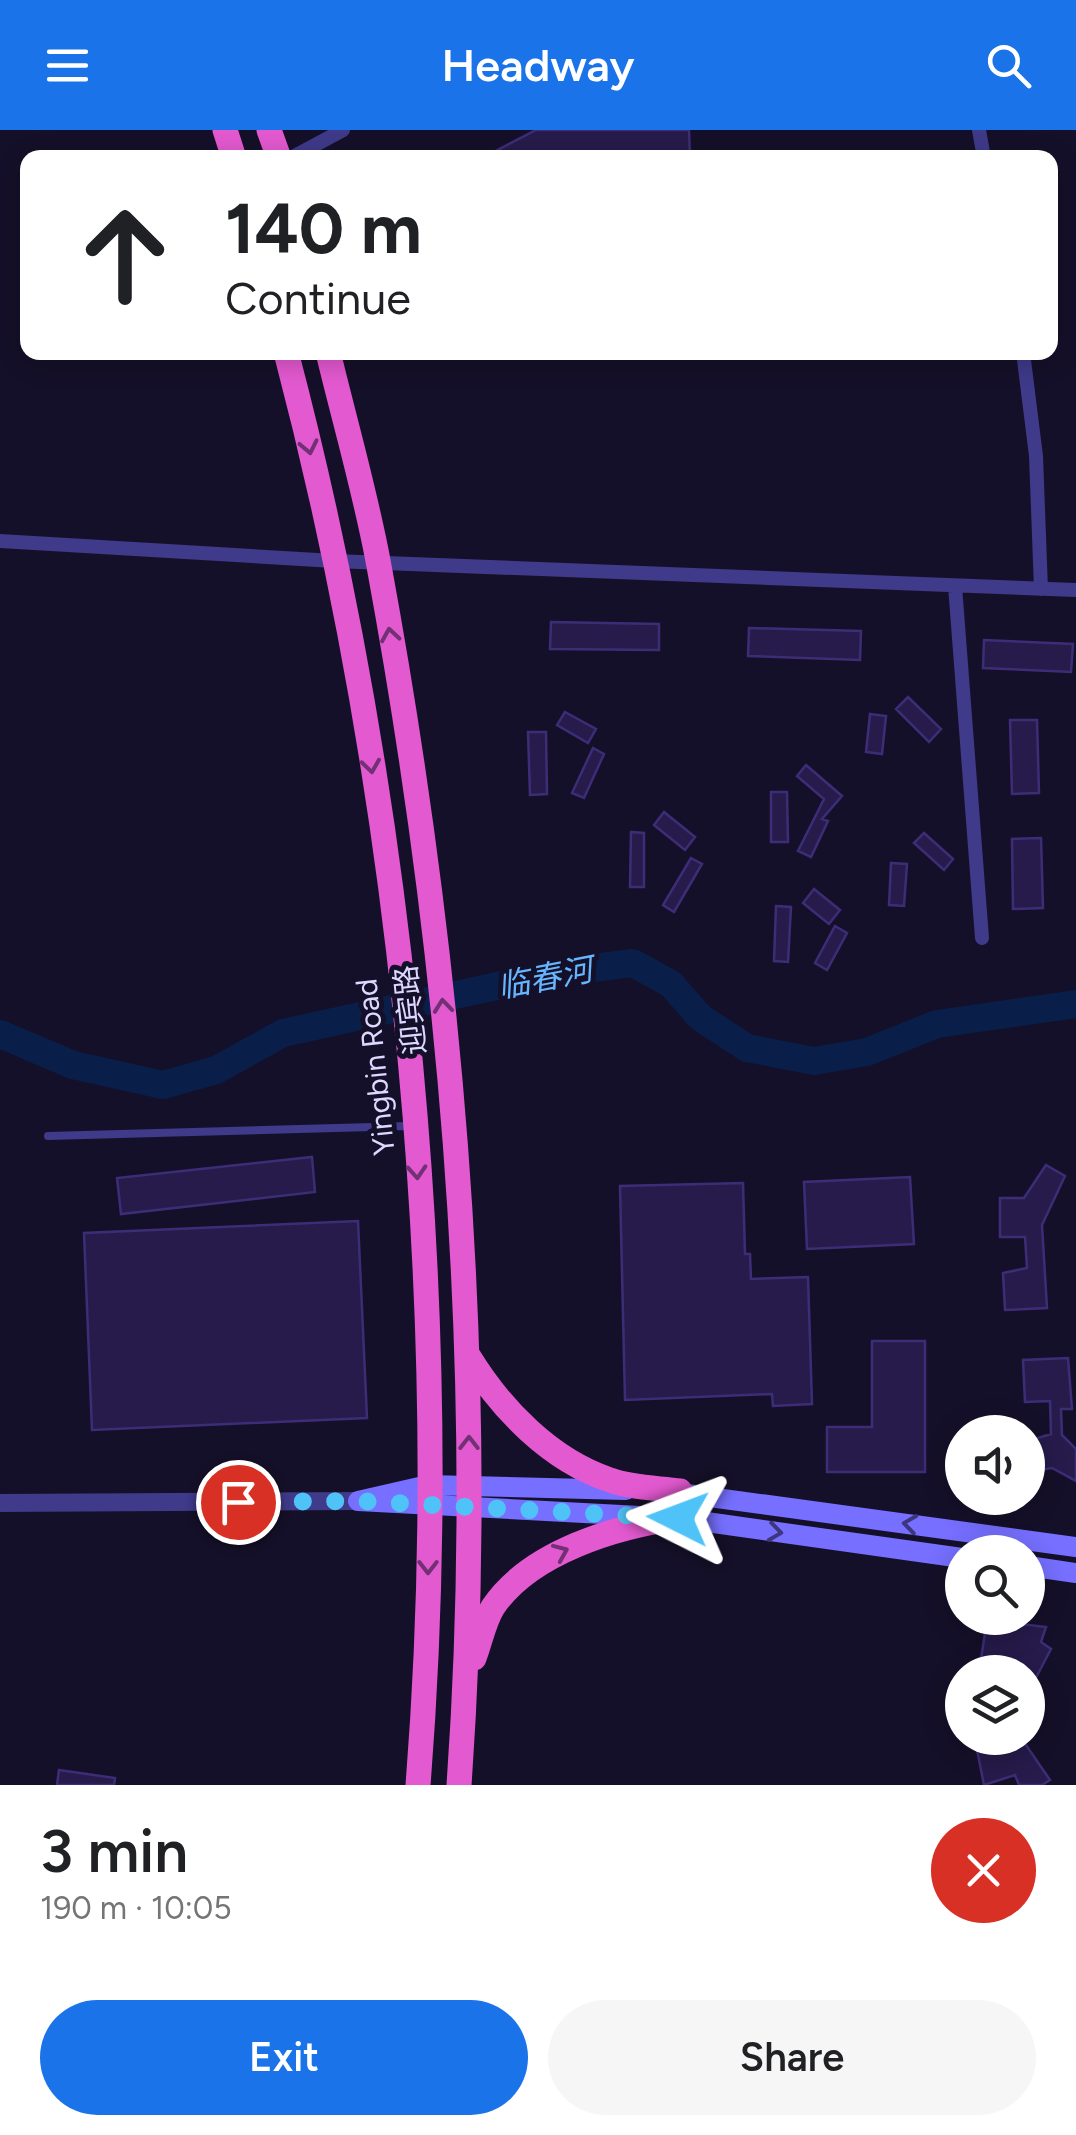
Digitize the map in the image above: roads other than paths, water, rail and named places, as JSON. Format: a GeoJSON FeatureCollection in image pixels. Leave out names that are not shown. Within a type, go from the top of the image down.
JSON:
{"type":"FeatureCollection","features":[{"type":"Feature","properties":{"kind":"highway","name":"Yingbin Road"},"geometry":{"type":"LineString","coordinates":[[288,360],[362,696],[410,1075],[422,1222],[428,1497],[427,1641],[418,1785]]}},
{"type":"Feature","properties":{"kind":"highway"},"geometry":{"type":"LineString","coordinates":[[330,360],[379,563]]}},
{"type":"Feature","properties":{"kind":"highway","name":"迎宾路"},"geometry":{"type":"LineString","coordinates":[[379,563],[435,939],[450,1074],[469,1357]]}},
{"type":"Feature","properties":{"kind":"highway"},"geometry":{"type":"LineString","coordinates":[[469,1357],[491,1394],[559,1455],[611,1481],[680,1491]]}},
{"type":"Feature","properties":{"kind":"highway"},"geometry":{"type":"LineString","coordinates":[[459,1785],[466,1682],[469,1357]]}},
{"type":"Feature","properties":{"kind":"highway"},"geometry":{"type":"LineString","coordinates":[[466,1682],[494,1607],[546,1558],[631,1524],[678,1518]]}},
{"type":"Feature","properties":{"kind":"main road"},"geometry":{"type":"LineString","coordinates":[[358,1501],[680,1491],[1076,1547]]}},
{"type":"Feature","properties":{"kind":"main road"},"geometry":{"type":"LineString","coordinates":[[469,1498],[678,1518],[945,1556]]}},
{"type":"Feature","properties":{"kind":"main road"},"geometry":{"type":"LineString","coordinates":[[1045,1568],[1076,1573]]}},
{"type":"Feature","properties":{"kind":"street"},"geometry":{"type":"LineString","coordinates":[[305,150],[344,130]]}},
{"type":"Feature","properties":{"kind":"street"},"geometry":{"type":"LineString","coordinates":[[1024,360],[1038,472],[1041,589]]}},
{"type":"Feature","properties":{"kind":"street"},"geometry":{"type":"LineString","coordinates":[[0,541],[334,561],[1076,590]]}},
{"type":"Feature","properties":{"kind":"street"},"geometry":{"type":"LineString","coordinates":[[956,586],[982,938]]}},
{"type":"Feature","properties":{"kind":"street"},"geometry":{"type":"LineString","coordinates":[[0,1503],[358,1501]]}},
{"type":"Feature","properties":{"kind":"lane"},"geometry":{"type":"LineString","coordinates":[[48,1136],[414,1126]]}},
{"type":"Feature","properties":{"kind":"waterway","name":"临春河"},"geometry":{"type":"LineString","coordinates":[[0,1034],[73,1065],[163,1085],[216,1070],[283,1033],[560,972],[633,963],[671,984],[701,1018],[747,1048],[814,1061],[867,1052],[937,1024],[1076,1004]]}}]}
